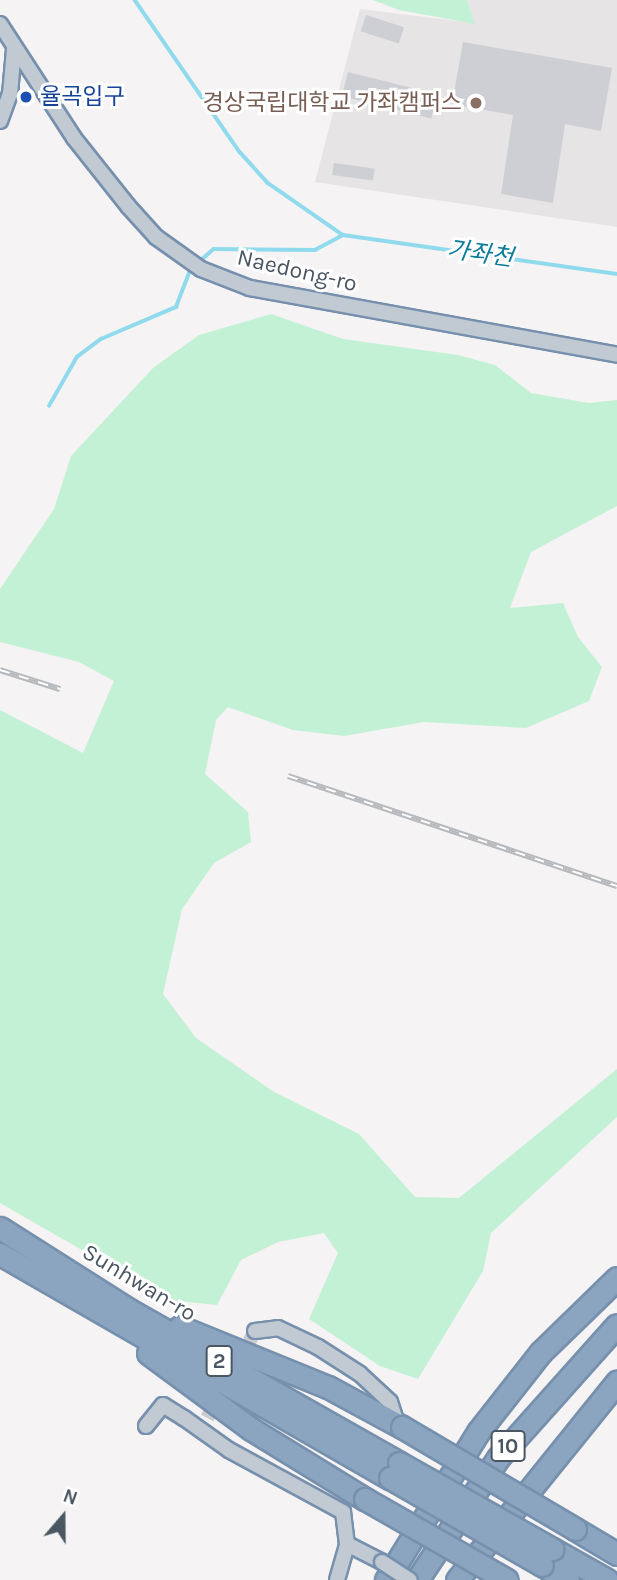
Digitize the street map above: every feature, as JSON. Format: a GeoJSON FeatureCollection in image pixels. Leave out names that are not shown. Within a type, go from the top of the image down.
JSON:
{"type":"FeatureCollection","features":[{"type":"Feature","properties":{"kind":"highway","name":"Sunhwan-ro"},"geometry":{"type":"LineString","coordinates":[[0,1228],[36,1264]]}},
{"type":"Feature","properties":{"kind":"highway","name":"Sunhwan-ro"},"geometry":{"type":"LineString","coordinates":[[0,1254],[36,1264],[129,1310],[395,1471],[547,1557]]}},
{"type":"Feature","properties":{"kind":"highway"},"geometry":{"type":"LineString","coordinates":[[36,1264],[180,1327],[328,1387],[400,1426],[617,1554]]}},
{"type":"Feature","properties":{"kind":"highway"},"geometry":{"type":"LineString","coordinates":[[36,1264],[251,1429],[365,1499],[507,1580]]}},
{"type":"Feature","properties":{"kind":"highway"},"geometry":{"type":"LineString","coordinates":[[384,1571],[478,1432],[541,1352],[617,1278]]}},
{"type":"Feature","properties":{"kind":"highway","name":"10"},"geometry":{"type":"LineString","coordinates":[[417,1580],[498,1458],[617,1325]]}},
{"type":"Feature","properties":{"kind":"highway","name":"10"},"geometry":{"type":"LineString","coordinates":[[457,1580],[617,1382]]}},
{"type":"Feature","properties":{"kind":"highway"},"geometry":{"type":"LineString","coordinates":[[579,1531],[599,1533],[617,1540]]}},
{"type":"Feature","properties":{"kind":"highway"},"geometry":{"type":"LineString","coordinates":[[547,1557],[568,1580]]}},
{"type":"Feature","properties":{"kind":"highway"},"geometry":{"type":"LineString","coordinates":[[547,1557],[607,1580]]}},
{"type":"Feature","properties":{"kind":"street","name":"Naedong-ro"},"geometry":{"type":"LineString","coordinates":[[0,24],[74,138],[128,206],[183,257],[201,269],[250,288],[617,355]]}},
{"type":"Feature","properties":{"kind":"street"},"geometry":{"type":"LineString","coordinates":[[0,121],[10,94],[14,49]]}},
{"type":"Feature","properties":{"kind":"street"},"geometry":{"type":"LineString","coordinates":[[255,1331],[278,1328],[328,1353],[390,1402],[400,1426]]}},
{"type":"Feature","properties":{"kind":"street"},"geometry":{"type":"LineString","coordinates":[[146,1426],[163,1405],[204,1424],[343,1512],[347,1544],[337,1580]]}},
{"type":"Feature","properties":{"kind":"street"},"geometry":{"type":"LineString","coordinates":[[347,1544],[384,1571],[410,1580]]}},
{"type":"Feature","properties":{"kind":"shaded area","name":"경상국립대학교 가좌캠퍼스"},"geometry":{"type":"Polygon","coordinates":[[[467,0],[617,0],[617,227],[315,182],[360,9],[474,23],[467,0]]]}},
{"type":"Feature","properties":{"kind":"green space"},"geometry":{"type":"Polygon","coordinates":[[[373,0],[467,0],[475,24],[399,10],[373,0]]]}},
{"type":"Feature","properties":{"kind":"green space"},"geometry":{"type":"Polygon","coordinates":[[[271,314],[343,339],[458,355],[495,365],[531,393],[589,403],[617,400],[617,506],[531,552],[510,608],[563,603],[578,637],[602,667],[589,701],[526,728],[424,722],[344,736],[293,730],[228,707],[216,720],[205,774],[248,812],[251,842],[214,863],[182,909],[163,994],[196,1038],[274,1092],[359,1134],[415,1197],[459,1198],[617,1069],[617,1117],[491,1233],[483,1271],[418,1379],[380,1366],[309,1319],[338,1253],[324,1233],[278,1242],[241,1260],[217,1305],[169,1300],[0,1203],[0,710],[83,753],[114,681],[79,662],[0,642],[0,589],[54,509],[71,456],[153,368],[199,335],[271,314]]]}},
{"type":"Feature","properties":{"kind":"building"},"geometry":{"type":"Polygon","coordinates":[[[366,15],[404,27],[399,44],[361,31],[366,15]]]}},
{"type":"Feature","properties":{"kind":"building"},"geometry":{"type":"Polygon","coordinates":[[[463,42],[612,68],[601,131],[565,124],[553,203],[501,194],[513,115],[452,104],[463,42]]]}},
{"type":"Feature","properties":{"kind":"building"},"geometry":{"type":"Polygon","coordinates":[[[348,72],[437,94],[431,119],[342,96],[348,72]]]}},
{"type":"Feature","properties":{"kind":"building"},"geometry":{"type":"Polygon","coordinates":[[[334,163],[375,169],[373,181],[332,175],[334,163]]]}},
{"type":"Feature","properties":{"kind":"waterway","name":"가좌천"},"geometry":{"type":"LineString","coordinates":[[135,0],[240,152],[268,183],[343,235],[617,274]]}},
{"type":"Feature","properties":{"kind":"waterway"},"geometry":{"type":"LineString","coordinates":[[200,261],[214,249],[315,250],[343,235]]}},
{"type":"Feature","properties":{"kind":"waterway"},"geometry":{"type":"LineString","coordinates":[[49,406],[77,357],[101,339],[176,307],[191,268]]}},
{"type":"Feature","properties":{"kind":"tunnel"},"geometry":{"type":"LineString","coordinates":[[239,1360],[255,1331]]}},
{"type":"Feature","properties":{"kind":"tunnel"},"geometry":{"type":"LineString","coordinates":[[207,1418],[219,1396]]}},
{"type":"Feature","properties":{"kind":"railway"},"geometry":{"type":"LineString","coordinates":[[0,670],[60,689]]}},
{"type":"Feature","properties":{"kind":"railway"},"geometry":{"type":"LineString","coordinates":[[288,776],[617,886]]}},
{"type":"Feature","properties":{"kind":"place","name":"율곡입구"},"geometry":{"type":"Point","coordinates":[26,97]}},
{"type":"Feature","properties":{"kind":"place","name":"경상국립대학교 가좌캠퍼스"},"geometry":{"type":"Point","coordinates":[476,103]}}]}
